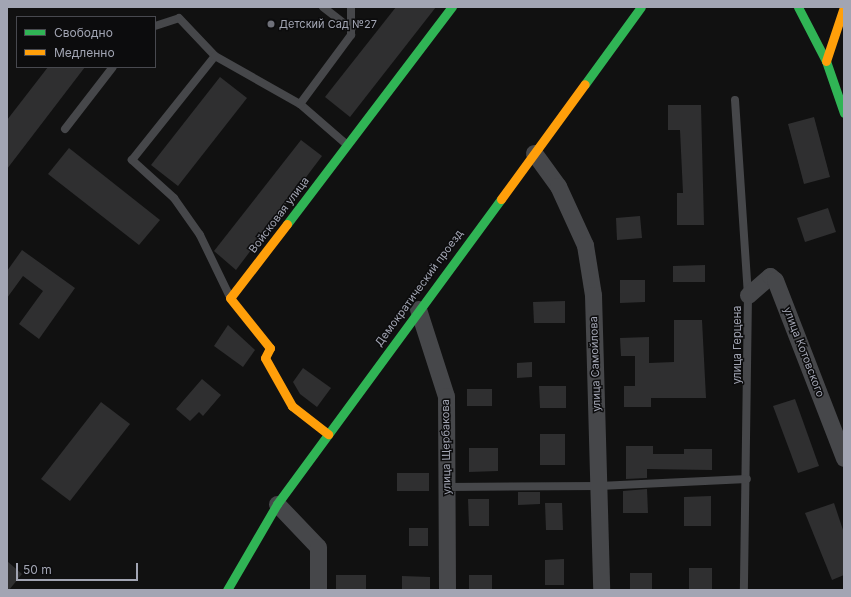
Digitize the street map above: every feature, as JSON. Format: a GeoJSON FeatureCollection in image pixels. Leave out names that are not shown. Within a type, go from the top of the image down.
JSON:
{"type":"FeatureCollection","features":[{"type":"Feature","properties":{"kind":"main road","name":"Войсковая улица"},"geometry":{"type":"LineString","coordinates":[[230,298],[452,7]]}},
{"type":"Feature","properties":{"kind":"main road","name":"Демократический проезд"},"geometry":{"type":"LineString","coordinates":[[227,590],[277,504],[418,309],[641,7]]}},
{"type":"Feature","properties":{"kind":"main road"},"geometry":{"type":"LineString","coordinates":[[798,7],[826,61],[844,113]]}},
{"type":"Feature","properties":{"kind":"main road"},"geometry":{"type":"LineString","coordinates":[[826,61],[844,7]]}},
{"type":"Feature","properties":{"kind":"main road"},"geometry":{"type":"LineString","coordinates":[[230,298],[270,348],[265,358],[292,406],[328,434]]}},
{"type":"Feature","properties":{"kind":"street","name":"улица Самойлова"},"geometry":{"type":"LineString","coordinates":[[534,153],[558,186],[585,245],[593,295],[600,486],[601,590]]}},
{"type":"Feature","properties":{"kind":"street","name":"улица Котовского"},"geometry":{"type":"LineString","coordinates":[[748,295],[770,276],[775,280],[844,458]]}},
{"type":"Feature","properties":{"kind":"street","name":"улица Щербакова"},"geometry":{"type":"LineString","coordinates":[[418,309],[446,396],[447,590]]}},
{"type":"Feature","properties":{"kind":"street"},"geometry":{"type":"LineString","coordinates":[[277,504],[318,547],[318,590]]}},
{"type":"Feature","properties":{"kind":"lane"},"geometry":{"type":"LineString","coordinates":[[323,7],[351,29]]}},
{"type":"Feature","properties":{"kind":"lane"},"geometry":{"type":"LineString","coordinates":[[300,104],[351,35],[351,7]]}},
{"type":"Feature","properties":{"kind":"lane"},"geometry":{"type":"LineString","coordinates":[[156,26],[179,18],[215,56],[300,104],[347,145]]}},
{"type":"Feature","properties":{"kind":"lane"},"geometry":{"type":"LineString","coordinates":[[215,56],[132,160],[178,204],[200,235],[230,298]]}},
{"type":"Feature","properties":{"kind":"lane"},"geometry":{"type":"LineString","coordinates":[[64,129],[112,68]]}},
{"type":"Feature","properties":{"kind":"lane","name":"улица Герцена"},"geometry":{"type":"LineString","coordinates":[[735,100],[748,295],[747,479],[744,590]]}},
{"type":"Feature","properties":{"kind":"lane"},"geometry":{"type":"LineString","coordinates":[[447,487],[600,486],[747,479]]}},
{"type":"Feature","properties":{"kind":"building"},"geometry":{"type":"Polygon","coordinates":[[[396,7],[436,7],[350,117],[325,97],[396,7]]]}},
{"type":"Feature","properties":{"kind":"building"},"geometry":{"type":"Polygon","coordinates":[[[47,68],[84,68],[7,169],[7,120],[47,68]]]}},
{"type":"Feature","properties":{"kind":"building"},"geometry":{"type":"Polygon","coordinates":[[[220,77],[247,98],[178,186],[151,165],[220,77]]]}},
{"type":"Feature","properties":{"kind":"building"},"geometry":{"type":"Polygon","coordinates":[[[668,105],[701,105],[704,225],[677,225],[677,193],[683,193],[680,130],[668,130],[668,105]]]}},
{"type":"Feature","properties":{"kind":"building"},"geometry":{"type":"Polygon","coordinates":[[[814,117],[830,177],[804,184],[788,124],[814,117]]]}},
{"type":"Feature","properties":{"kind":"building"},"geometry":{"type":"Polygon","coordinates":[[[301,140],[322,156],[236,270],[214,251],[301,140]]]}},
{"type":"Feature","properties":{"kind":"building"},"geometry":{"type":"Polygon","coordinates":[[[69,148],[160,220],[139,245],[48,174],[69,148]]]}},
{"type":"Feature","properties":{"kind":"building"},"geometry":{"type":"Polygon","coordinates":[[[828,208],[836,232],[805,242],[797,218],[828,208]]]}},
{"type":"Feature","properties":{"kind":"building"},"geometry":{"type":"Polygon","coordinates":[[[640,216],[642,238],[617,240],[616,218],[640,216]]]}},
{"type":"Feature","properties":{"kind":"building"},"geometry":{"type":"Polygon","coordinates":[[[22,250],[75,288],[39,339],[19,324],[43,291],[23,276],[7,298],[7,271],[22,250]]]}},
{"type":"Feature","properties":{"kind":"building"},"geometry":{"type":"Polygon","coordinates":[[[705,265],[705,282],[673,282],[673,266],[705,265]]]}},
{"type":"Feature","properties":{"kind":"building"},"geometry":{"type":"Polygon","coordinates":[[[620,280],[645,280],[645,302],[620,303],[620,280]]]}},
{"type":"Feature","properties":{"kind":"building"},"geometry":{"type":"Polygon","coordinates":[[[565,301],[565,323],[534,323],[533,302],[565,301]]]}},
{"type":"Feature","properties":{"kind":"building"},"geometry":{"type":"Polygon","coordinates":[[[674,320],[702,320],[706,398],[651,398],[651,407],[624,407],[624,386],[635,386],[635,356],[621,356],[620,338],[649,337],[649,363],[674,362],[674,320]]]}},
{"type":"Feature","properties":{"kind":"building"},"geometry":{"type":"Polygon","coordinates":[[[228,325],[255,350],[243,367],[214,346],[228,325]]]}},
{"type":"Feature","properties":{"kind":"building"},"geometry":{"type":"Polygon","coordinates":[[[532,362],[532,377],[517,378],[517,363],[532,362]]]}},
{"type":"Feature","properties":{"kind":"building"},"geometry":{"type":"Polygon","coordinates":[[[303,368],[331,388],[317,407],[300,394],[293,382],[303,368]]]}},
{"type":"Feature","properties":{"kind":"building"},"geometry":{"type":"Polygon","coordinates":[[[202,379],[221,395],[203,416],[199,412],[190,421],[176,409],[202,379]]]}},
{"type":"Feature","properties":{"kind":"building"},"geometry":{"type":"Polygon","coordinates":[[[539,386],[566,386],[566,408],[540,408],[539,386]]]}},
{"type":"Feature","properties":{"kind":"building"},"geometry":{"type":"Polygon","coordinates":[[[467,389],[492,389],[492,406],[467,406],[467,389]]]}},
{"type":"Feature","properties":{"kind":"building"},"geometry":{"type":"Polygon","coordinates":[[[795,399],[819,466],[798,473],[773,406],[795,399]]]}},
{"type":"Feature","properties":{"kind":"building"},"geometry":{"type":"Polygon","coordinates":[[[101,402],[130,424],[70,501],[41,479],[101,402]]]}},
{"type":"Feature","properties":{"kind":"building"},"geometry":{"type":"Polygon","coordinates":[[[540,434],[565,434],[565,465],[540,465],[540,434]]]}},
{"type":"Feature","properties":{"kind":"building"},"geometry":{"type":"Polygon","coordinates":[[[626,446],[653,446],[653,454],[684,454],[684,449],[712,449],[712,470],[647,469],[647,478],[626,479],[626,446]]]}},
{"type":"Feature","properties":{"kind":"building"},"geometry":{"type":"Polygon","coordinates":[[[469,448],[498,448],[498,471],[469,472],[469,448]]]}},
{"type":"Feature","properties":{"kind":"building"},"geometry":{"type":"Polygon","coordinates":[[[397,473],[429,473],[429,491],[397,491],[397,473]]]}},
{"type":"Feature","properties":{"kind":"building"},"geometry":{"type":"Polygon","coordinates":[[[647,489],[648,513],[623,513],[623,491],[647,489]]]}},
{"type":"Feature","properties":{"kind":"building"},"geometry":{"type":"Polygon","coordinates":[[[518,492],[540,492],[540,504],[518,505],[518,492]]]}},
{"type":"Feature","properties":{"kind":"building"},"geometry":{"type":"Polygon","coordinates":[[[711,496],[711,526],[684,526],[684,497],[711,496]]]}},
{"type":"Feature","properties":{"kind":"building"},"geometry":{"type":"Polygon","coordinates":[[[468,499],[489,499],[489,526],[469,526],[468,499]]]}},
{"type":"Feature","properties":{"kind":"building"},"geometry":{"type":"Polygon","coordinates":[[[545,503],[562,503],[563,530],[546,530],[545,503]]]}},
{"type":"Feature","properties":{"kind":"building"},"geometry":{"type":"Polygon","coordinates":[[[834,503],[844,533],[844,575],[832,580],[805,513],[834,503]]]}},
{"type":"Feature","properties":{"kind":"building"},"geometry":{"type":"Polygon","coordinates":[[[409,528],[428,528],[428,546],[409,546],[409,528]]]}},
{"type":"Feature","properties":{"kind":"building"},"geometry":{"type":"Polygon","coordinates":[[[564,559],[564,585],[545,585],[545,560],[564,559]]]}},
{"type":"Feature","properties":{"kind":"building"},"geometry":{"type":"Polygon","coordinates":[[[7,561],[22,574],[9,590],[7,590],[7,561]]]}},
{"type":"Feature","properties":{"kind":"building"},"geometry":{"type":"Polygon","coordinates":[[[689,568],[712,568],[712,590],[689,590],[689,568]]]}},
{"type":"Feature","properties":{"kind":"building"},"geometry":{"type":"Polygon","coordinates":[[[630,573],[652,573],[652,590],[630,590],[630,573]]]}},
{"type":"Feature","properties":{"kind":"building"},"geometry":{"type":"Polygon","coordinates":[[[336,575],[366,575],[366,590],[336,590],[336,575]]]}},
{"type":"Feature","properties":{"kind":"building"},"geometry":{"type":"Polygon","coordinates":[[[469,575],[492,575],[492,590],[469,590],[469,575]]]}},
{"type":"Feature","properties":{"kind":"building"},"geometry":{"type":"Polygon","coordinates":[[[402,576],[430,577],[430,590],[402,590],[402,576]]]}},
{"type":"Feature","properties":{"kind":"traffic: fast"},"geometry":{"type":"LineString","coordinates":[[287,224],[452,7]]}},
{"type":"Feature","properties":{"kind":"traffic: fast"},"geometry":{"type":"LineString","coordinates":[[585,84],[641,7]]}},
{"type":"Feature","properties":{"kind":"traffic: fast"},"geometry":{"type":"LineString","coordinates":[[798,7],[826,61],[844,113]]}},
{"type":"Feature","properties":{"kind":"traffic: fast"},"geometry":{"type":"LineString","coordinates":[[227,590],[277,504],[501,199]]}},
{"type":"Feature","properties":{"kind":"traffic: slow"},"geometry":{"type":"LineString","coordinates":[[826,61],[844,7]]}},
{"type":"Feature","properties":{"kind":"traffic: slow"},"geometry":{"type":"LineString","coordinates":[[501,199],[585,84]]}},
{"type":"Feature","properties":{"kind":"traffic: slow"},"geometry":{"type":"LineString","coordinates":[[287,224],[230,298],[270,348],[265,358],[292,406],[328,434]]}},
{"type":"Feature","properties":{"kind":"place","name":"Детский Сад №27"},"geometry":{"type":"Point","coordinates":[271,24]}}]}
